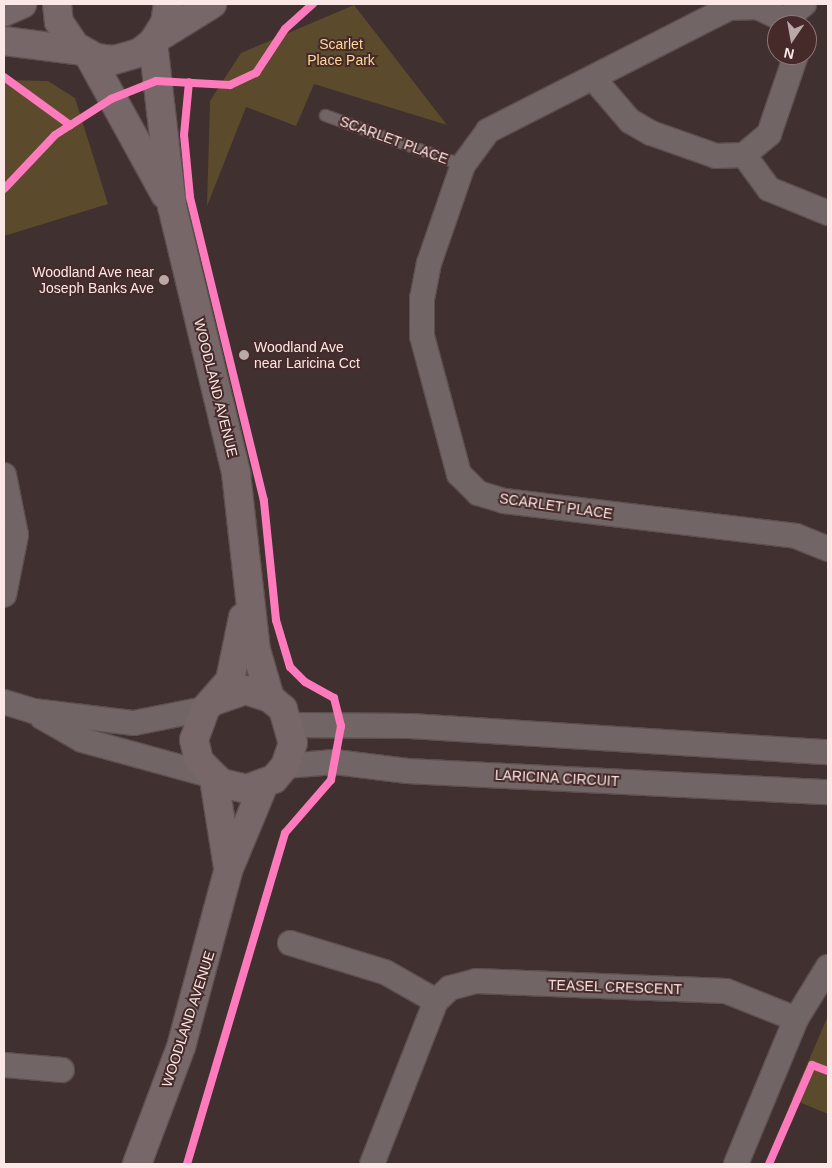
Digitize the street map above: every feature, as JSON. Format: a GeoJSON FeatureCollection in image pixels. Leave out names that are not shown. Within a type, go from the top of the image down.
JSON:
{"type":"FeatureCollection","features":[{"type":"Feature","properties":{"kind":"street"},"geometry":{"type":"LineString","coordinates":[[4,12],[22,4]]}},
{"type":"Feature","properties":{"kind":"street","name":"WOODLAND AVENUE"},"geometry":{"type":"LineString","coordinates":[[57,4],[64,30],[86,53],[172,206]]}},
{"type":"Feature","properties":{"kind":"street"},"geometry":{"type":"LineString","coordinates":[[155,40],[168,4]]}},
{"type":"Feature","properties":{"kind":"street"},"geometry":{"type":"LineString","coordinates":[[4,41],[123,59],[212,4]]}},
{"type":"Feature","properties":{"kind":"street","name":"SCARLET PLACE"},"geometry":{"type":"LineString","coordinates":[[792,15],[804,4]]}},
{"type":"Feature","properties":{"kind":"street","name":"SCARLET PLACE"},"geometry":{"type":"LineString","coordinates":[[771,15],[756,7],[729,8],[488,131],[463,165],[429,263],[422,298],[422,336],[458,474],[478,493],[504,501],[796,536],[828,549]]}},
{"type":"Feature","properties":{"kind":"street","name":"WOODLAND AVENUE"},"geometry":{"type":"LineString","coordinates":[[155,40],[172,206],[236,473],[256,650],[270,698],[291,725]]}},
{"type":"Feature","properties":{"kind":"street"},"geometry":{"type":"LineString","coordinates":[[593,78],[630,121],[651,133],[716,156],[744,155],[769,134],[793,65]]}},
{"type":"Feature","properties":{"kind":"street"},"geometry":{"type":"LineString","coordinates":[[744,155],[769,188],[828,213]]}},
{"type":"Feature","properties":{"kind":"street"},"geometry":{"type":"LineString","coordinates":[[4,475],[16,535],[4,595]]}},
{"type":"Feature","properties":{"kind":"street","name":"WOODLAND AVENUE"},"geometry":{"type":"LineString","coordinates":[[228,871],[211,777],[199,761],[194,740],[208,706],[230,680],[248,572]]}},
{"type":"Feature","properties":{"kind":"street"},"geometry":{"type":"LineString","coordinates":[[4,702],[33,711],[134,723],[208,706],[245,690],[270,698]]}},
{"type":"Feature","properties":{"kind":"street"},"geometry":{"type":"LineString","coordinates":[[33,711],[82,740],[211,777],[238,788],[264,784]]}},
{"type":"Feature","properties":{"kind":"street"},"geometry":{"type":"LineString","coordinates":[[286,766],[293,743],[291,725],[410,726],[828,752]]}},
{"type":"Feature","properties":{"kind":"street","name":"LARICINA CIRCUIT"},"geometry":{"type":"LineString","coordinates":[[286,766],[335,762],[407,771],[828,792]]}},
{"type":"Feature","properties":{"kind":"street","name":"WOODLAND AVENUE"},"geometry":{"type":"LineString","coordinates":[[137,1164],[181,1048],[228,871],[264,784],[286,766]]}},
{"type":"Feature","properties":{"kind":"street"},"geometry":{"type":"LineString","coordinates":[[290,943],[385,972],[436,1001],[372,1164]]}},
{"type":"Feature","properties":{"kind":"street"},"geometry":{"type":"LineString","coordinates":[[736,1164],[796,1019],[828,966]]}},
{"type":"Feature","properties":{"kind":"street","name":"TEASEL CRESCENT"},"geometry":{"type":"LineString","coordinates":[[436,1001],[450,988],[476,981],[726,991],[796,1019]]}},
{"type":"Feature","properties":{"kind":"street"},"geometry":{"type":"LineString","coordinates":[[4,1065],[62,1070]]}},
{"type":"Feature","properties":{"kind":"lane","name":"SCARLET PLACE"},"geometry":{"type":"LineString","coordinates":[[325,115],[463,165]]}},
{"type":"Feature","properties":{"kind":"green space","name":"Scarlet Place Park"},"geometry":{"type":"Polygon","coordinates":[[[354,5],[447,125],[314,84],[296,126],[246,107],[207,206],[210,101],[241,53],[354,5]]]}},
{"type":"Feature","properties":{"kind":"green space"},"geometry":{"type":"Polygon","coordinates":[[[4,80],[48,81],[75,98],[108,204],[4,236],[4,80]]]}},
{"type":"Feature","properties":{"kind":"green space"},"geometry":{"type":"Polygon","coordinates":[[[828,1016],[828,1114],[792,1099],[828,1016]]]}},
{"type":"Feature","properties":{"kind":"cycle path"},"geometry":{"type":"LineString","coordinates":[[4,189],[55,135],[111,99],[156,81],[230,85],[256,73],[285,29],[313,4]]}},
{"type":"Feature","properties":{"kind":"cycle path"},"geometry":{"type":"LineString","coordinates":[[4,77],[70,125]]}},
{"type":"Feature","properties":{"kind":"cycle path"},"geometry":{"type":"LineString","coordinates":[[187,1164],[285,833],[331,780],[341,726],[334,698],[305,682],[290,667],[276,620],[264,501],[190,197],[184,135],[189,82]]}},
{"type":"Feature","properties":{"kind":"cycle path"},"geometry":{"type":"LineString","coordinates":[[769,1164],[812,1065],[828,1071]]}},
{"type":"Feature","properties":{"kind":"place","name":"Woodland Ave near Joseph Banks Ave"},"geometry":{"type":"Point","coordinates":[164,280]}},
{"type":"Feature","properties":{"kind":"place","name":"Woodland Ave near Laricina Cct"},"geometry":{"type":"Point","coordinates":[244,355]}}]}
